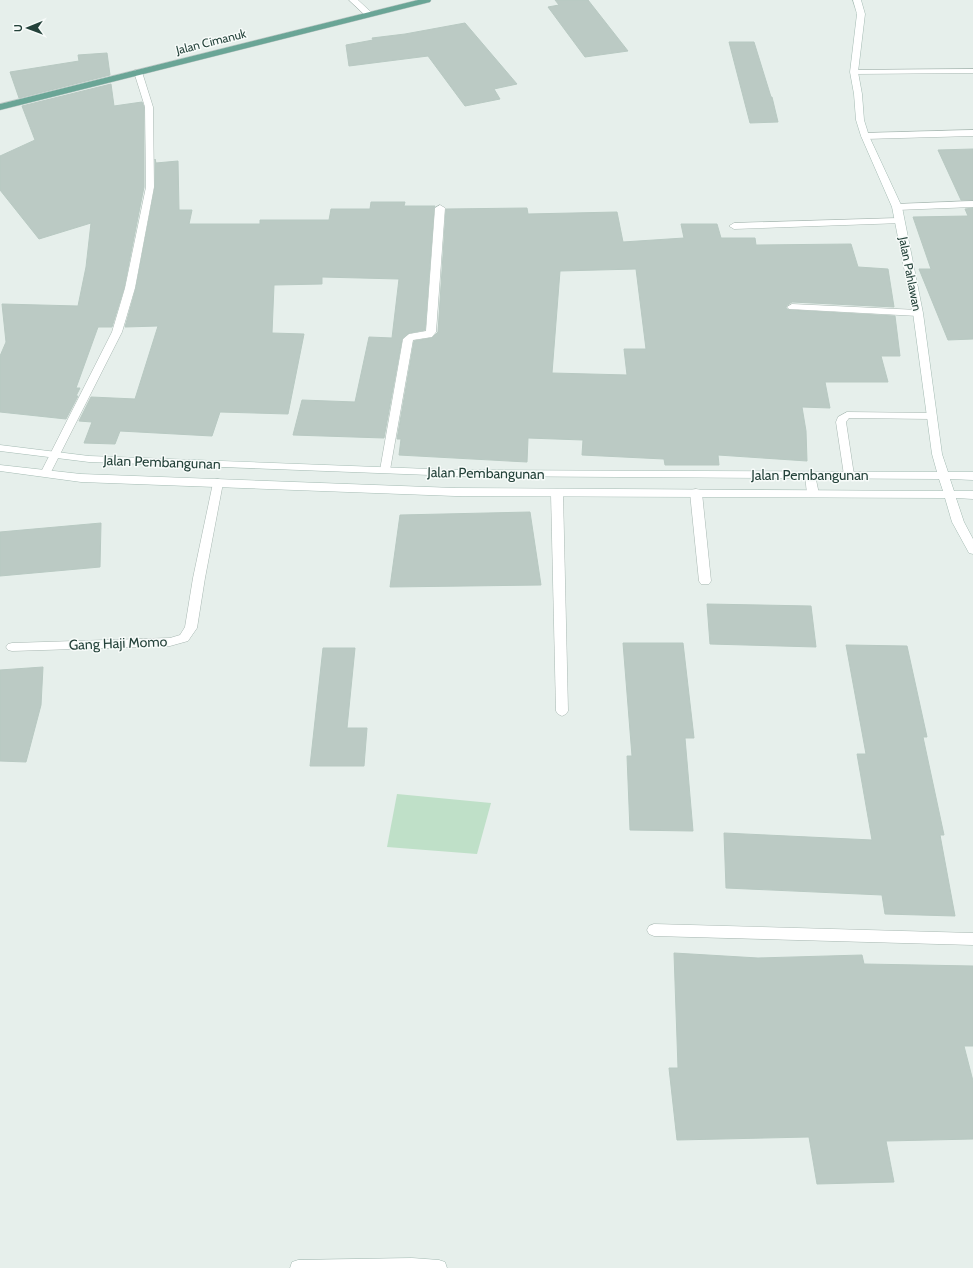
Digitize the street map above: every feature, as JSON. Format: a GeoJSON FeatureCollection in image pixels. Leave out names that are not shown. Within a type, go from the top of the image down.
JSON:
{"type":"FeatureCollection","features":[{"type":"Feature","properties":{"kind":"main road"},"geometry":{"type":"LineString","coordinates":[[353,0],[369,14]]}},
{"type":"Feature","properties":{"kind":"main road","name":"Jalan Cimanuk"},"geometry":{"type":"LineString","coordinates":[[0,107],[427,0]]}},
{"type":"Feature","properties":{"kind":"main road","name":"Jalan Pahlawan"},"geometry":{"type":"LineString","coordinates":[[857,0],[861,14],[854,72],[858,94],[860,120],[865,136],[896,207],[918,313],[937,454],[958,522],[973,550]]}},
{"type":"Feature","properties":{"kind":"main road"},"geometry":{"type":"LineString","coordinates":[[854,72],[973,71]]}},
{"type":"Feature","properties":{"kind":"main road"},"geometry":{"type":"LineString","coordinates":[[45,474],[117,332],[130,288],[150,187],[149,108],[138,72]]}},
{"type":"Feature","properties":{"kind":"main road"},"geometry":{"type":"LineString","coordinates":[[865,136],[973,133]]}},
{"type":"Feature","properties":{"kind":"main road"},"geometry":{"type":"LineString","coordinates":[[896,207],[973,204]]}},
{"type":"Feature","properties":{"kind":"main road"},"geometry":{"type":"LineString","coordinates":[[385,470],[408,338],[413,336],[428,335],[431,332],[440,208]]}},
{"type":"Feature","properties":{"kind":"main road"},"geometry":{"type":"LineString","coordinates":[[734,226],[899,221]]}},
{"type":"Feature","properties":{"kind":"main road"},"geometry":{"type":"LineString","coordinates":[[792,307],[918,313]]}},
{"type":"Feature","properties":{"kind":"main road"},"geometry":{"type":"LineString","coordinates":[[849,475],[841,422],[847,415],[932,416]]}},
{"type":"Feature","properties":{"kind":"main road","name":"Jalan Pembangunan"},"geometry":{"type":"LineString","coordinates":[[0,448],[97,459],[420,472],[973,476]]}},
{"type":"Feature","properties":{"kind":"main road","name":"Jalan Pembangunan"},"geometry":{"type":"LineString","coordinates":[[0,468],[81,478],[418,490],[557,493],[973,495]]}},
{"type":"Feature","properties":{"kind":"main road"},"geometry":{"type":"LineString","coordinates":[[418,490],[420,472]]}},
{"type":"Feature","properties":{"kind":"main road"},"geometry":{"type":"LineString","coordinates":[[591,474],[593,492]]}},
{"type":"Feature","properties":{"kind":"main road"},"geometry":{"type":"LineString","coordinates":[[694,474],[705,581]]}},
{"type":"Feature","properties":{"kind":"main road"},"geometry":{"type":"LineString","coordinates":[[810,475],[813,494]]}},
{"type":"Feature","properties":{"kind":"main road","name":"Gang Haji Momo"},"geometry":{"type":"LineString","coordinates":[[12,648],[170,642],[184,638],[191,628],[199,578],[218,483]]}},
{"type":"Feature","properties":{"kind":"main road"},"geometry":{"type":"LineString","coordinates":[[557,493],[562,711]]}},
{"type":"Feature","properties":{"kind":"main road"},"geometry":{"type":"LineString","coordinates":[[654,930],[973,939]]}},
{"type":"Feature","properties":{"kind":"main road"},"geometry":{"type":"LineString","coordinates":[[298,1268],[412,1266],[439,1268]]}},
{"type":"Feature","properties":{"kind":"green space"},"geometry":{"type":"Polygon","coordinates":[[[397,794],[491,803],[477,854],[387,847],[397,794]]]}},
{"type":"Feature","properties":{"kind":"building"},"geometry":{"type":"Polygon","coordinates":[[[555,0],[588,0],[628,51],[585,57],[548,7],[559,5],[555,0]]]}},
{"type":"Feature","properties":{"kind":"building"},"geometry":{"type":"Polygon","coordinates":[[[465,23],[517,84],[494,89],[500,99],[465,106],[428,56],[349,66],[346,45],[373,40],[372,38],[405,34],[465,23]]]}},
{"type":"Feature","properties":{"kind":"building"},"geometry":{"type":"Polygon","coordinates":[[[729,42],[754,42],[772,97],[778,122],[750,123],[729,42]]]}},
{"type":"Feature","properties":{"kind":"building"},"geometry":{"type":"Polygon","coordinates":[[[107,53],[110,75],[19,98],[10,72],[79,61],[78,55],[107,53]]]}},
{"type":"Feature","properties":{"kind":"building"},"geometry":{"type":"Polygon","coordinates":[[[111,84],[114,106],[142,102],[144,107],[144,187],[124,288],[112,327],[98,327],[76,388],[80,388],[76,396],[78,396],[66,419],[0,412],[0,356],[6,342],[2,304],[78,306],[86,267],[91,223],[39,239],[0,190],[0,156],[35,140],[22,106],[111,84]]]}},
{"type":"Feature","properties":{"kind":"building"},"geometry":{"type":"Polygon","coordinates":[[[973,149],[973,200],[961,200],[938,150],[973,149]]]}},
{"type":"Feature","properties":{"kind":"building"},"geometry":{"type":"Polygon","coordinates":[[[155,159],[156,163],[178,161],[179,210],[192,210],[189,224],[260,224],[260,220],[329,220],[331,209],[370,209],[371,202],[405,202],[404,206],[435,206],[425,330],[409,333],[402,339],[384,438],[293,435],[302,400],[355,402],[369,337],[392,338],[399,279],[322,277],[322,284],[274,285],[272,333],[304,334],[288,414],[220,412],[212,436],[120,431],[115,444],[84,443],[92,422],[79,421],[91,397],[135,399],[158,326],[125,327],[136,288],[155,187],[155,159]]]}},
{"type":"Feature","properties":{"kind":"building"},"geometry":{"type":"Polygon","coordinates":[[[527,208],[528,214],[617,212],[623,242],[684,238],[681,224],[717,224],[721,238],[755,238],[756,245],[851,244],[858,267],[888,269],[894,307],[792,302],[786,306],[786,308],[789,310],[895,316],[900,356],[881,356],[888,382],[825,382],[830,408],[802,407],[806,431],[807,461],[718,455],[719,465],[665,465],[664,459],[582,455],[583,440],[528,438],[527,462],[399,455],[401,439],[397,439],[414,341],[432,338],[438,332],[446,209],[527,208]],[[636,269],[560,271],[552,373],[627,375],[624,349],[646,349],[636,269]]]}},
{"type":"Feature","properties":{"kind":"building"},"geometry":{"type":"Polygon","coordinates":[[[973,208],[973,339],[948,340],[919,269],[931,269],[913,217],[968,216],[965,209],[973,208]]]}},
{"type":"Feature","properties":{"kind":"building"},"geometry":{"type":"Polygon","coordinates":[[[530,512],[541,585],[390,587],[400,515],[530,512]]]}},
{"type":"Feature","properties":{"kind":"building"},"geometry":{"type":"Polygon","coordinates":[[[101,523],[100,567],[0,576],[0,532],[101,523]]]}},
{"type":"Feature","properties":{"kind":"building"},"geometry":{"type":"Polygon","coordinates":[[[707,604],[811,606],[816,647],[710,644],[707,604]]]}},
{"type":"Feature","properties":{"kind":"building"},"geometry":{"type":"Polygon","coordinates":[[[623,643],[683,643],[694,738],[685,738],[693,831],[630,830],[627,756],[632,756],[623,643]]]}},
{"type":"Feature","properties":{"kind":"building"},"geometry":{"type":"Polygon","coordinates":[[[846,645],[907,646],[927,737],[923,737],[944,835],[940,835],[955,916],[885,914],[882,895],[726,888],[724,833],[872,840],[857,754],[866,754],[846,645]]]}},
{"type":"Feature","properties":{"kind":"building"},"geometry":{"type":"Polygon","coordinates":[[[323,648],[355,648],[347,728],[367,728],[364,766],[310,766],[323,648]]]}},
{"type":"Feature","properties":{"kind":"building"},"geometry":{"type":"Polygon","coordinates":[[[43,667],[41,705],[26,762],[0,761],[0,670],[43,667]]]}},
{"type":"Feature","properties":{"kind":"building"},"geometry":{"type":"Polygon","coordinates":[[[674,953],[758,958],[862,955],[864,964],[973,966],[973,1046],[964,1046],[973,1081],[973,1139],[886,1141],[894,1182],[817,1184],[809,1137],[677,1140],[669,1068],[678,1068],[674,953]]]}}]}
